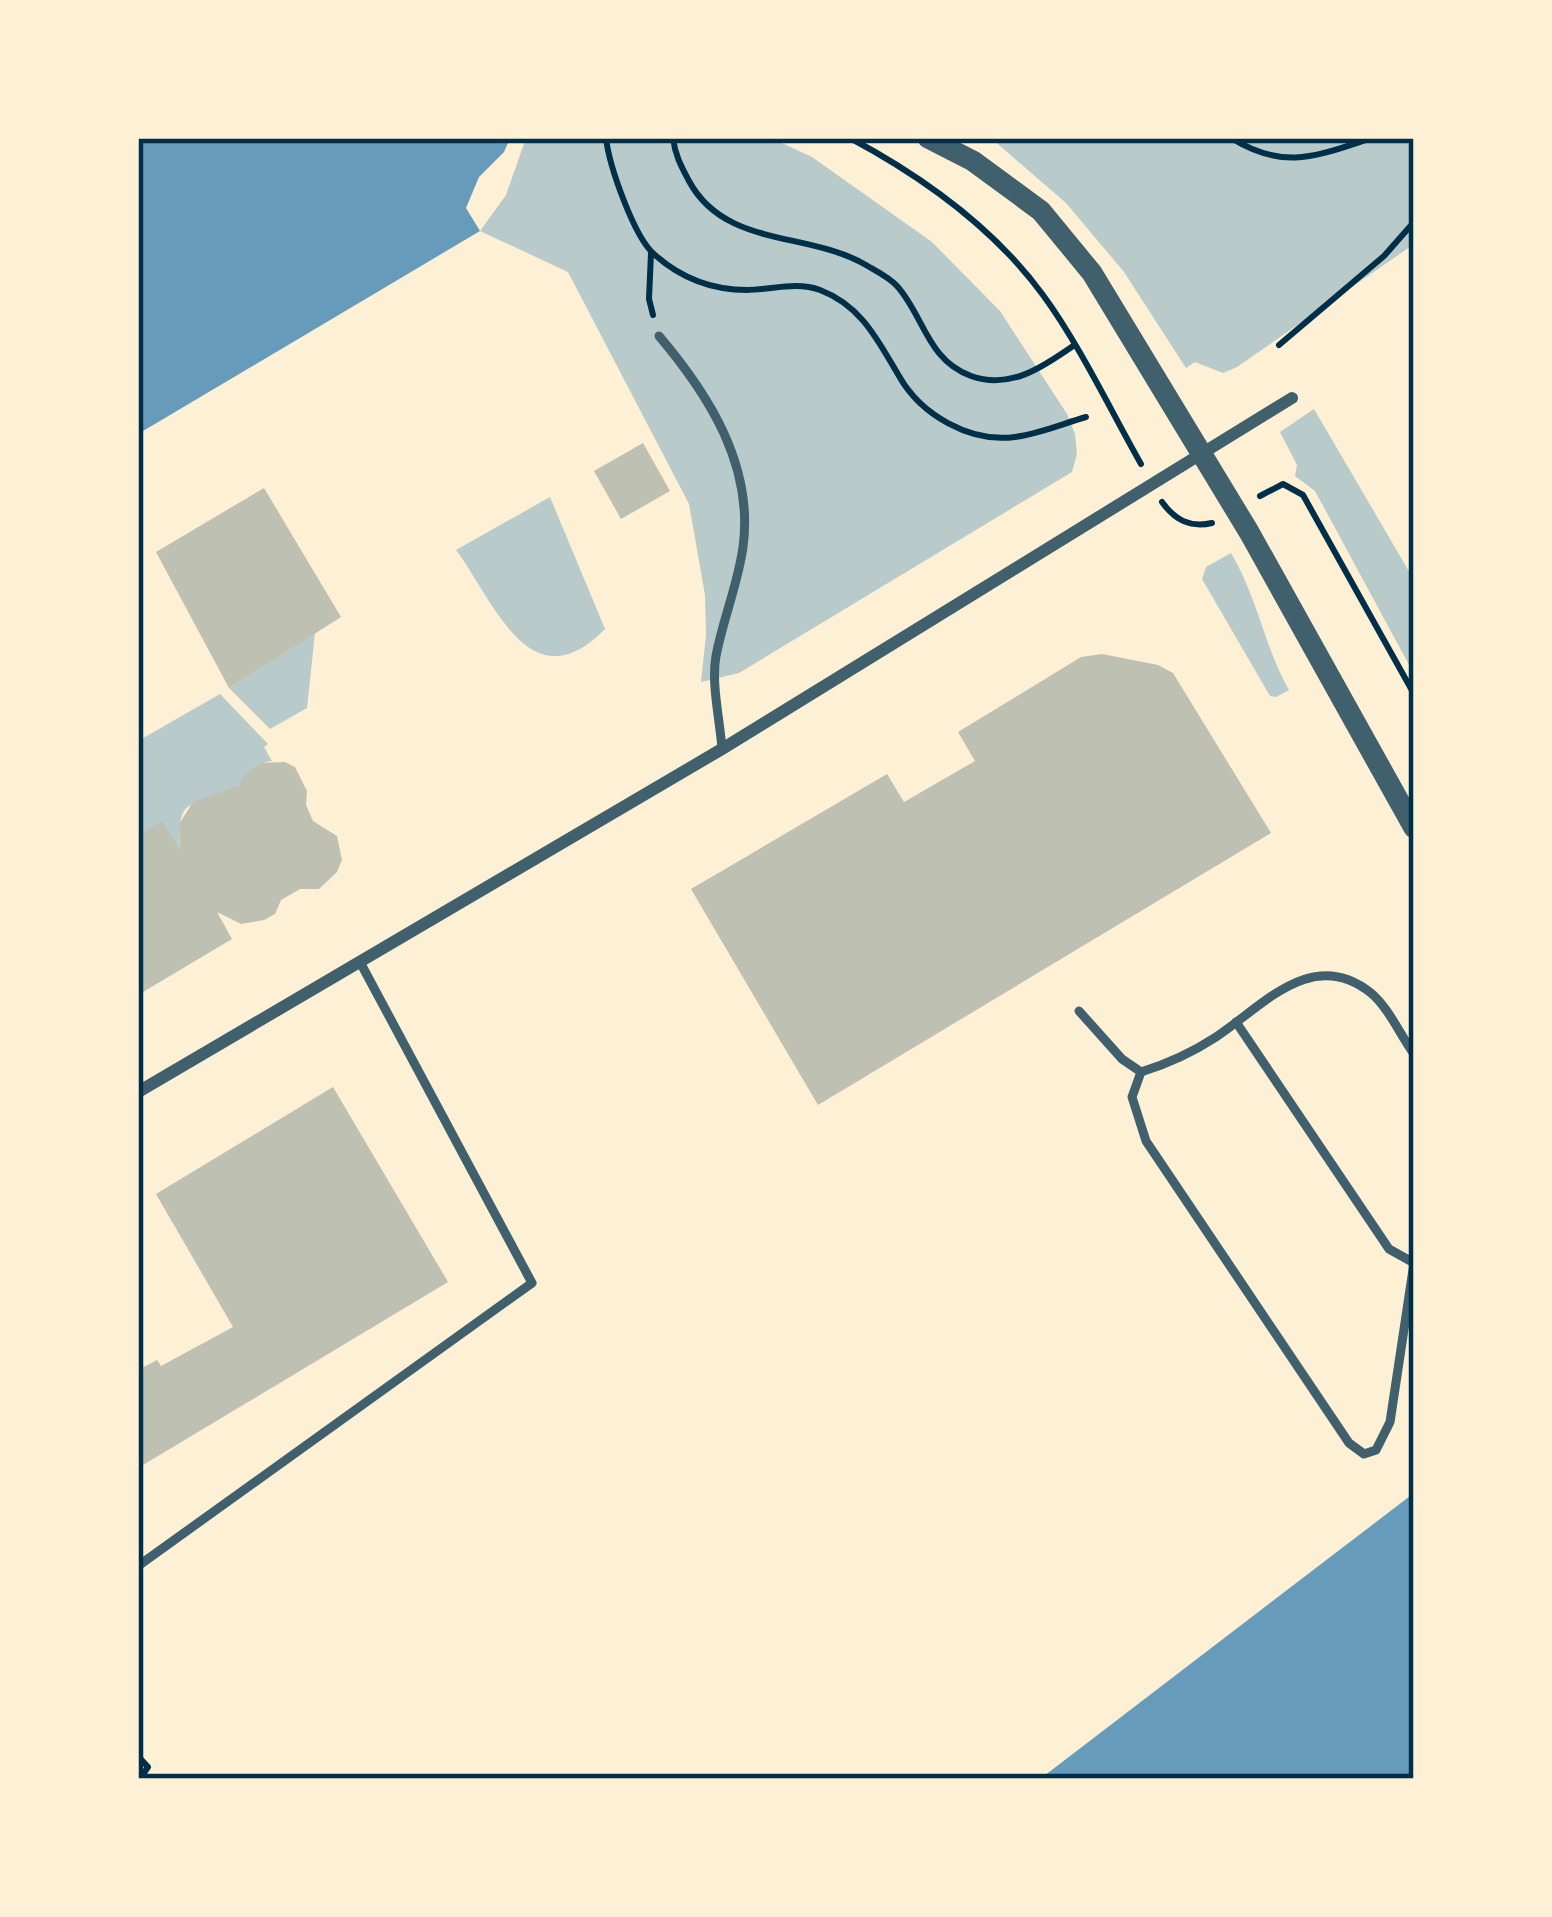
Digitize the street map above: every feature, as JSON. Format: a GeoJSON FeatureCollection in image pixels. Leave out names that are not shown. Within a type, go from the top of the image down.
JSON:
{"type":"FeatureCollection","features":[{"type":"Feature","properties":{"kind":"street"},"geometry":{"type":"LineString","coordinates":[[928,138],[973,161],[1040,211],[1092,273],[1202,452],[1414,828]]}},
{"type":"Feature","properties":{"kind":"street"},"geometry":{"type":"LineString","coordinates":[[138,1092],[722,749],[1292,398]]}},
{"type":"Feature","properties":{"kind":"lane"},"geometry":{"type":"LineString","coordinates":[[659,336],[691,374],[721,422],[740,482],[744,543],[715,659],[722,749]]}},
{"type":"Feature","properties":{"kind":"lane"},"geometry":{"type":"LineString","coordinates":[[138,1566],[532,1283],[359,962]]}},
{"type":"Feature","properties":{"kind":"lane"},"geometry":{"type":"LineString","coordinates":[[1141,1072],[1167,1064],[1291,982],[1338,976],[1372,994],[1414,1054]]}},
{"type":"Feature","properties":{"kind":"lane"},"geometry":{"type":"LineString","coordinates":[[1079,1011],[1121,1059],[1141,1072]]}},
{"type":"Feature","properties":{"kind":"lane"},"geometry":{"type":"LineString","coordinates":[[1141,1072],[1132,1097],[1146,1141],[1349,1443],[1364,1454],[1376,1450],[1390,1422],[1414,1263],[1389,1250],[1236,1022]]}},
{"type":"Feature","properties":{"kind":"path"},"geometry":{"type":"LineString","coordinates":[[605,138],[609,169],[651,253],[649,299],[659,336]]}},
{"type":"Feature","properties":{"kind":"path"},"geometry":{"type":"LineString","coordinates":[[674,138],[675,154],[698,197],[738,229],[817,246],[861,262],[895,283],[921,331],[954,368],[976,378],[1004,380],[1028,375],[1073,346]]}},
{"type":"Feature","properties":{"kind":"path"},"geometry":{"type":"LineString","coordinates":[[850,138],[898,164],[992,236],[1045,296],[1120,428]]}},
{"type":"Feature","properties":{"kind":"path"},"geometry":{"type":"LineString","coordinates":[[1231,138],[1259,155],[1302,160],[1372,138]]}},
{"type":"Feature","properties":{"kind":"path"},"geometry":{"type":"LineString","coordinates":[[1279,345],[1384,256],[1414,222]]}},
{"type":"Feature","properties":{"kind":"path"},"geometry":{"type":"LineString","coordinates":[[651,253],[708,287],[819,289],[858,313],[880,338],[900,380],[940,420],[983,436],[1009,439],[1086,417]]}},
{"type":"Feature","properties":{"kind":"path"},"geometry":{"type":"LineString","coordinates":[[1260,496],[1283,484],[1303,495],[1414,694]]}},
{"type":"Feature","properties":{"kind":"path"},"geometry":{"type":"LineString","coordinates":[[1166,508],[1181,521],[1198,526],[1215,522]]}},
{"type":"Feature","properties":{"kind":"path"},"geometry":{"type":"LineString","coordinates":[[138,1756],[148,1767],[140,1779]]}},
{"type":"Feature","properties":{"kind":"shaded area"},"geometry":{"type":"Polygon","coordinates":[[[526,138],[771,138],[812,157],[932,242],[1000,311],[1067,414],[1077,454],[1072,472],[739,673],[701,682],[705,595],[689,504],[568,272],[480,231],[506,195],[526,138]]]}},
{"type":"Feature","properties":{"kind":"shaded area"},"geometry":{"type":"Polygon","coordinates":[[[991,138],[1414,138],[1414,244],[1237,367],[1223,373],[1195,362],[1186,368],[1124,272],[1066,203],[991,138]]]}},
{"type":"Feature","properties":{"kind":"shaded area"},"geometry":{"type":"Polygon","coordinates":[[[1314,409],[1414,580],[1414,674],[1315,491],[1295,476],[1297,465],[1280,432],[1314,409]]]}},
{"type":"Feature","properties":{"kind":"shaded area"},"geometry":{"type":"Polygon","coordinates":[[[550,497],[605,629],[579,650],[555,656],[535,651],[516,637],[456,550],[550,497]]]}},
{"type":"Feature","properties":{"kind":"shaded area"},"geometry":{"type":"Polygon","coordinates":[[[1231,553],[1289,690],[1276,697],[1270,696],[1202,579],[1206,567],[1231,553]]]}},
{"type":"Feature","properties":{"kind":"shaded area"},"geometry":{"type":"Polygon","coordinates":[[[315,633],[307,708],[270,729],[229,688],[315,633]]]}},
{"type":"Feature","properties":{"kind":"shaded area"},"geometry":{"type":"Polygon","coordinates":[[[220,694],[268,744],[264,747],[272,761],[254,768],[223,795],[187,808],[182,816],[180,850],[142,833],[138,826],[138,741],[220,694]]]}},
{"type":"Feature","properties":{"kind":"water"},"geometry":{"type":"Polygon","coordinates":[[[138,138],[510,138],[504,152],[479,177],[466,208],[480,231],[138,434],[138,138]]]}},
{"type":"Feature","properties":{"kind":"water"},"geometry":{"type":"Polygon","coordinates":[[[1414,1493],[1414,1779],[1040,1779],[1414,1493]]]}},
{"type":"Feature","properties":{"kind":"building"},"geometry":{"type":"Polygon","coordinates":[[[643,443],[670,491],[621,519],[594,471],[643,443]]]}},
{"type":"Feature","properties":{"kind":"building"},"geometry":{"type":"Polygon","coordinates":[[[264,488],[341,617],[229,688],[156,552],[264,488]]]}},
{"type":"Feature","properties":{"kind":"building"},"geometry":{"type":"Polygon","coordinates":[[[1102,654],[1158,665],[1173,673],[1271,833],[818,1105],[691,889],[887,774],[904,802],[975,761],[958,732],[1081,657],[1102,654]]]}},
{"type":"Feature","properties":{"kind":"building"},"geometry":{"type":"Polygon","coordinates":[[[285,762],[295,767],[307,791],[306,805],[313,821],[337,836],[342,860],[337,872],[319,889],[300,889],[281,900],[275,914],[264,920],[241,924],[217,912],[232,939],[138,995],[138,835],[162,821],[180,850],[179,824],[193,802],[238,786],[261,763],[285,762]]]}},
{"type":"Feature","properties":{"kind":"building"},"geometry":{"type":"Polygon","coordinates":[[[333,1087],[448,1282],[138,1468],[138,1370],[157,1360],[161,1366],[233,1327],[156,1194],[333,1087]]]}}]}
